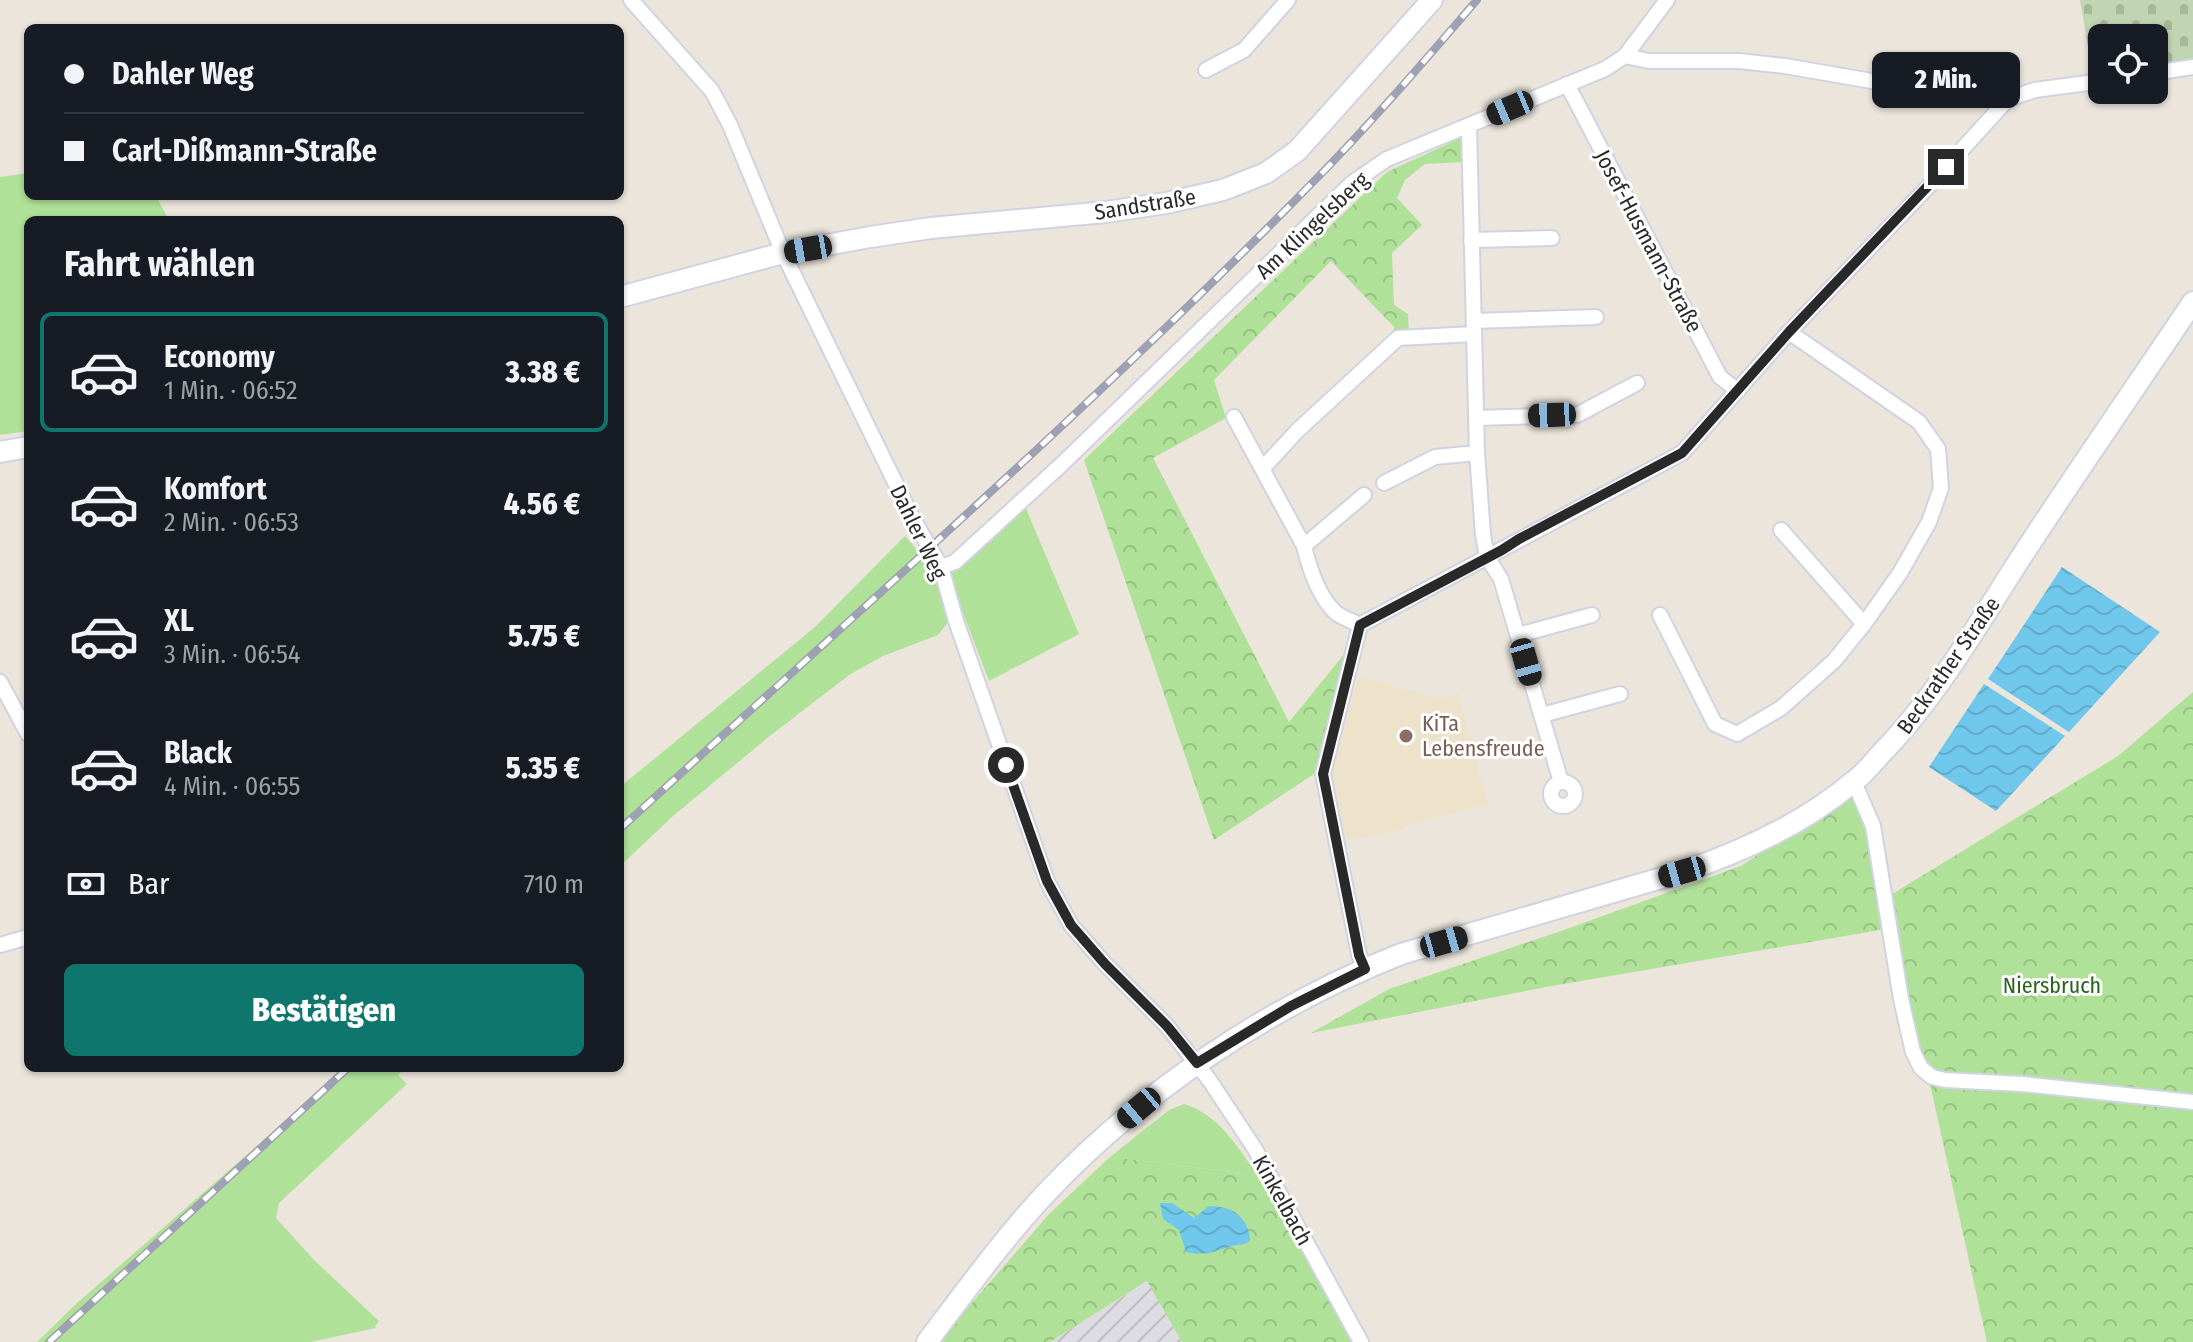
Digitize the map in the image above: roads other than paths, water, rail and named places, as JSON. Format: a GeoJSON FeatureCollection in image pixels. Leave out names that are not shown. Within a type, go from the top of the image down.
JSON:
{"type":"FeatureCollection","features":[{"type":"Feature","properties":{"kind":"street","name":"Dahler Weg"},"geometry":{"type":"LineString","coordinates":[[631,0],[712,91],[730,125],[783,253],[913,519],[941,567],[956,621],[1047,881],[1071,925],[1167,1026],[1197,1063]]}},
{"type":"Feature","properties":{"kind":"street"},"geometry":{"type":"LineString","coordinates":[[1206,70],[1244,50],[1288,0]]}},
{"type":"Feature","properties":{"kind":"street","name":"Sandstraße"},"geometry":{"type":"LineString","coordinates":[[624,296],[783,253],[931,228],[1136,208],[1223,190],[1252,180],[1297,151],[1432,0]]}},
{"type":"Feature","properties":{"kind":"street"},"geometry":{"type":"LineString","coordinates":[[1667,0],[1625,56],[1649,61],[1739,61],[1785,66],[1964,97],[2008,99],[2035,90],[2088,83]]}},
{"type":"Feature","properties":{"kind":"street","name":"Am Klingelsberg"},"geometry":{"type":"LineString","coordinates":[[941,567],[955,562],[1062,464],[1352,183],[1387,159],[1605,69],[1625,56]]}},
{"type":"Feature","properties":{"kind":"street"},"geometry":{"type":"LineString","coordinates":[[2168,71],[2193,67]]}},
{"type":"Feature","properties":{"kind":"street","name":"Josef-Husmann-Straße"},"geometry":{"type":"LineString","coordinates":[[1567,84],[1720,377],[1738,391]]}},
{"type":"Feature","properties":{"kind":"street"},"geometry":{"type":"LineString","coordinates":[[1365,969],[1359,955],[1323,774],[1360,625],[1682,453],[1789,332],[2008,99]]}},
{"type":"Feature","properties":{"kind":"street"},"geometry":{"type":"LineString","coordinates":[[1469,126],[1477,453],[1483,535],[1487,557],[1501,579],[1561,782]]}},
{"type":"Feature","properties":{"kind":"street"},"geometry":{"type":"LineString","coordinates":[[1471,240],[1552,238]]}},
{"type":"Feature","properties":{"kind":"street","name":"Beckrather Straße"},"geometry":{"type":"LineString","coordinates":[[927,1342],[1015,1228],[1094,1145],[1197,1063],[1291,1006],[1401,954],[1728,857],[1813,811],[1854,782],[1901,734],[1944,678],[2021,557],[2193,302]]}},
{"type":"Feature","properties":{"kind":"street"},"geometry":{"type":"LineString","coordinates":[[1263,468],[1297,431],[1398,338],[1474,327],[1596,317]]}},
{"type":"Feature","properties":{"kind":"street"},"geometry":{"type":"LineString","coordinates":[[1660,615],[1715,724],[1737,734],[1781,708],[1834,661],[1900,573],[1929,522],[1941,488],[1938,449],[1919,422],[1789,332]]}},
{"type":"Feature","properties":{"kind":"street"},"geometry":{"type":"LineString","coordinates":[[1477,418],[1577,415],[1637,383]]}},
{"type":"Feature","properties":{"kind":"street"},"geometry":{"type":"LineString","coordinates":[[1234,417],[1304,546],[1308,563],[1328,604],[1334,612],[1360,625]]}},
{"type":"Feature","properties":{"kind":"street"},"geometry":{"type":"LineString","coordinates":[[0,452],[24,448]]}},
{"type":"Feature","properties":{"kind":"street"},"geometry":{"type":"LineString","coordinates":[[1384,483],[1435,457],[1477,453]]}},
{"type":"Feature","properties":{"kind":"street"},"geometry":{"type":"LineString","coordinates":[[1304,546],[1364,495]]}},
{"type":"Feature","properties":{"kind":"street"},"geometry":{"type":"LineString","coordinates":[[1781,530],[1864,624]]}},
{"type":"Feature","properties":{"kind":"street"},"geometry":{"type":"LineString","coordinates":[[1518,635],[1592,615]]}},
{"type":"Feature","properties":{"kind":"street"},"geometry":{"type":"LineString","coordinates":[[0,682],[24,727]]}},
{"type":"Feature","properties":{"kind":"street"},"geometry":{"type":"LineString","coordinates":[[1542,715],[1620,694]]}},
{"type":"Feature","properties":{"kind":"street"},"geometry":{"type":"LineString","coordinates":[[1854,782],[1873,826],[1901,999],[1913,1052],[1921,1068],[1932,1077],[1945,1080],[2022,1084],[2193,1102]]}},
{"type":"Feature","properties":{"kind":"street"},"geometry":{"type":"LineString","coordinates":[[0,945],[24,938]]}},
{"type":"Feature","properties":{"kind":"street","name":"Kinkelbach"},"geometry":{"type":"LineString","coordinates":[[1197,1063],[1255,1149],[1361,1342]]}},
{"type":"Feature","properties":{"kind":"water"},"geometry":{"type":"Polygon","coordinates":[[[2062,567],[2160,632],[2069,732],[1988,679],[2062,567]]]}},
{"type":"Feature","properties":{"kind":"water"},"geometry":{"type":"Polygon","coordinates":[[[1984,684],[2065,736],[1996,811],[1929,767],[1984,684]]]}},
{"type":"Feature","properties":{"kind":"water"},"geometry":{"type":"Polygon","coordinates":[[[1160,1203],[1172,1203],[1194,1218],[1209,1206],[1225,1208],[1243,1219],[1250,1241],[1210,1253],[1186,1252],[1179,1230],[1163,1219],[1160,1203]]]}},
{"type":"Feature","properties":{"kind":"railway"},"geometry":{"type":"LineString","coordinates":[[624,825],[1062,426],[1235,261],[1339,155],[1477,0]]}},
{"type":"Feature","properties":{"kind":"railway"},"geometry":{"type":"LineString","coordinates":[[49,1342],[344,1072]]}},
{"type":"Feature","properties":{"kind":"place","name":"KiTa Lebensfreude"},"geometry":{"type":"Point","coordinates":[1406,736]}},
{"type":"Feature","properties":{"kind":"park label","name":"Niersbruch"},"geometry":{"type":"Point","coordinates":[2052,985]}}]}
